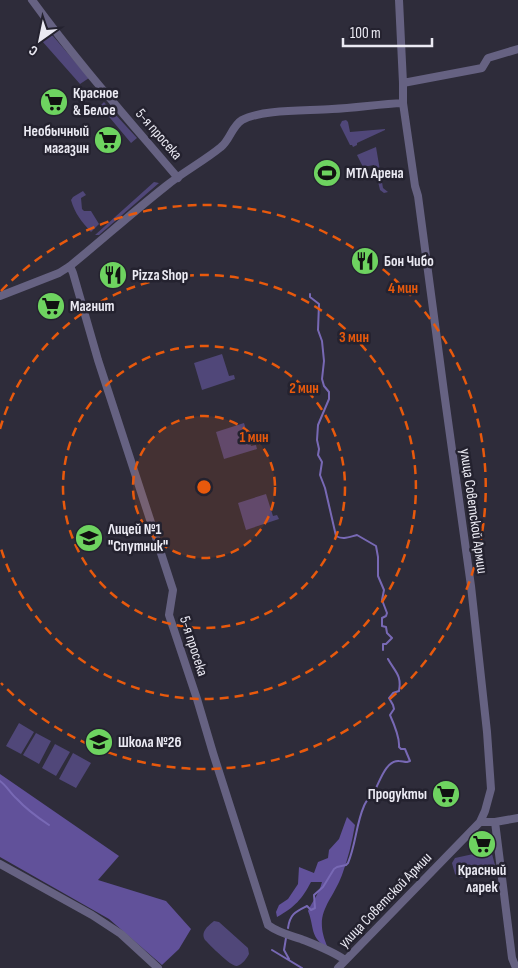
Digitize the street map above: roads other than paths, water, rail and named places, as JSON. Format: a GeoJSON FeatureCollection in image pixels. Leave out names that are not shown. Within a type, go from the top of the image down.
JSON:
{"type":"FeatureCollection","features":[{"type":"Feature","properties":{"kind":"street","name":"5-я просека"},"geometry":{"type":"LineString","coordinates":[[0,296],[59,273],[70,266],[167,185],[178,178],[54,31],[32,0]]}},
{"type":"Feature","properties":{"kind":"street","name":"улица Советской Армии"},"geometry":{"type":"LineString","coordinates":[[338,968],[480,822],[491,789],[471,586],[418,196],[403,103],[398,0]]}},
{"type":"Feature","properties":{"kind":"street"},"geometry":{"type":"LineString","coordinates":[[403,83],[482,68],[488,58],[518,49]]}},
{"type":"Feature","properties":{"kind":"street"},"geometry":{"type":"LineString","coordinates":[[178,178],[224,145],[233,129],[241,121],[252,117],[312,109],[331,110],[403,103]]}},
{"type":"Feature","properties":{"kind":"street","name":"5-я просека"},"geometry":{"type":"LineString","coordinates":[[70,266],[98,360],[173,590],[168,614],[197,699],[268,925],[277,932],[302,940],[336,954],[345,960]]}},
{"type":"Feature","properties":{"kind":"street"},"geometry":{"type":"LineString","coordinates":[[480,822],[495,822],[518,818]]}},
{"type":"Feature","properties":{"kind":"street"},"geometry":{"type":"LineString","coordinates":[[495,822],[512,958],[516,968]]}},
{"type":"Feature","properties":{"kind":"street"},"geometry":{"type":"LineString","coordinates":[[0,864],[92,915],[121,934],[158,968]]}},
{"type":"Feature","properties":{"kind":"waterway"},"geometry":{"type":"LineString","coordinates":[[310,294],[310,297],[319,304],[318,330],[322,341],[324,361],[322,379],[324,386],[329,392],[329,399],[318,425],[318,455],[322,462],[320,475],[325,488],[336,536],[344,538],[357,535],[376,546],[378,576],[384,590],[382,600],[387,613],[382,618],[382,626],[386,627],[387,633],[392,638],[386,644],[383,644],[383,650]]}},
{"type":"Feature","properties":{"kind":"waterway"},"geometry":{"type":"LineString","coordinates":[[288,928],[290,920],[296,912],[307,906],[311,910],[315,908],[314,895],[323,887],[334,869],[348,863],[364,806],[387,767],[394,762],[410,761],[405,749],[399,747],[398,735],[390,715],[394,709],[389,698],[393,693],[399,691],[400,681],[388,659]]}},
{"type":"Feature","properties":{"kind":"waterway"},"geometry":{"type":"LineString","coordinates":[[0,781],[24,806],[49,825]]}},
{"type":"Feature","properties":{"kind":"waterway"},"geometry":{"type":"LineString","coordinates":[[286,938],[284,950],[289,959]]}},
{"type":"Feature","properties":{"kind":"waterway"},"geometry":{"type":"LineString","coordinates":[[272,950],[302,968]]}},
{"type":"Feature","properties":{"kind":"place","name":"Красное & Белое"},"geometry":{"type":"Point","coordinates":[54,102]}},
{"type":"Feature","properties":{"kind":"place","name":"Необычный магазин"},"geometry":{"type":"Point","coordinates":[108,140]}},
{"type":"Feature","properties":{"kind":"place","name":"МТЛ Арена"},"geometry":{"type":"Point","coordinates":[327,173]}},
{"type":"Feature","properties":{"kind":"place","name":"Бон Чибо"},"geometry":{"type":"Point","coordinates":[365,261]}},
{"type":"Feature","properties":{"kind":"place","name":"Pizza Shop"},"geometry":{"type":"Point","coordinates":[113,275]}},
{"type":"Feature","properties":{"kind":"place","name":"Магнит"},"geometry":{"type":"Point","coordinates":[51,306]}},
{"type":"Feature","properties":{"kind":"place","name":"Лицей №1 \"Спутник\""},"geometry":{"type":"Point","coordinates":[89,538]}},
{"type":"Feature","properties":{"kind":"place","name":"Школа №26"},"geometry":{"type":"Point","coordinates":[99,742]}},
{"type":"Feature","properties":{"kind":"place","name":"Продукты"},"geometry":{"type":"Point","coordinates":[446,794]}},
{"type":"Feature","properties":{"kind":"place","name":"Красный ларек"},"geometry":{"type":"Point","coordinates":[482,844]}}]}
